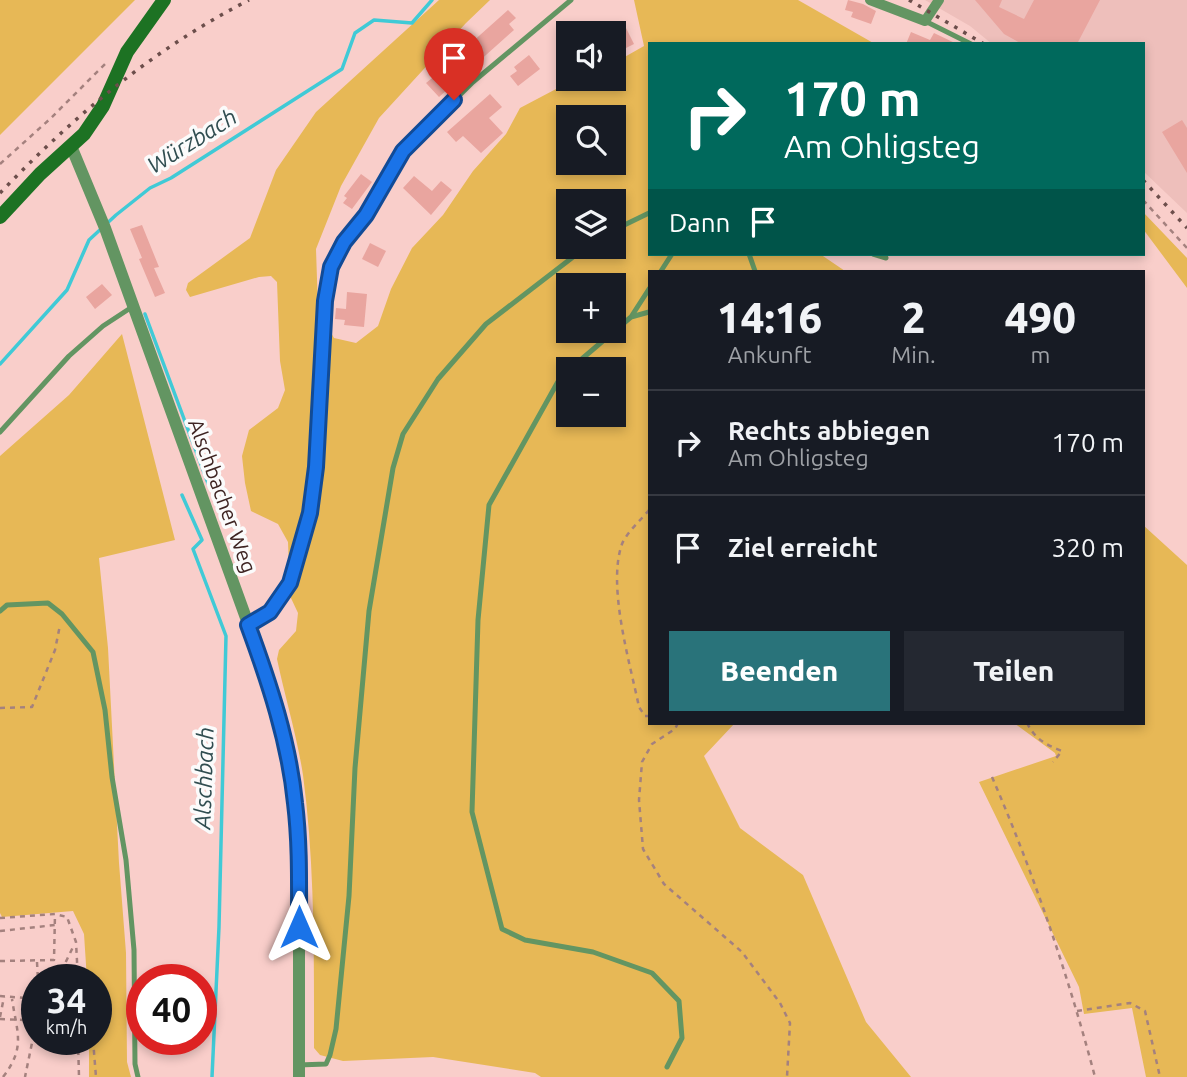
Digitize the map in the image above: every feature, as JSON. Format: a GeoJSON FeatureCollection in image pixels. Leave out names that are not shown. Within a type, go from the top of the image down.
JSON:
{"type":"FeatureCollection","features":[{"type":"Feature","properties":{"kind":"main road"},"geometry":{"type":"LineString","coordinates":[[0,217],[40,174],[84,134],[103,106],[127,52],[164,0]]}},
{"type":"Feature","properties":{"kind":"street"},"geometry":{"type":"LineString","coordinates":[[870,0],[925,21],[939,0]]}},
{"type":"Feature","properties":{"kind":"street","name":"Alschbacher Weg"},"geometry":{"type":"LineString","coordinates":[[71,146],[100,214],[276,710],[295,800],[299,849],[298,1071]]}},
{"type":"Feature","properties":{"kind":"lane"},"geometry":{"type":"LineString","coordinates":[[248,625],[270,612],[290,583],[310,513],[331,267],[344,242],[366,215],[403,151],[417,135],[473,82],[571,0]]}},
{"type":"Feature","properties":{"kind":"lane"},"geometry":{"type":"LineString","coordinates":[[925,21],[967,42]]}},
{"type":"Feature","properties":{"kind":"lane"},"geometry":{"type":"LineString","coordinates":[[626,224],[648,213]]}},
{"type":"Feature","properties":{"kind":"lane"},"geometry":{"type":"LineString","coordinates":[[880,256],[886,258]]}},
{"type":"Feature","properties":{"kind":"lane"},"geometry":{"type":"LineString","coordinates":[[298,1071],[326,1064],[336,1029],[349,897],[355,768],[369,611],[393,468],[403,434],[438,379],[486,324],[570,259]]}},
{"type":"Feature","properties":{"kind":"lane"},"geometry":{"type":"LineString","coordinates":[[585,357],[631,317],[648,291]]}},
{"type":"Feature","properties":{"kind":"lane"},"geometry":{"type":"LineString","coordinates":[[0,432],[69,356],[133,306]]}},
{"type":"Feature","properties":{"kind":"lane"},"geometry":{"type":"LineString","coordinates":[[631,317],[648,312]]}},
{"type":"Feature","properties":{"kind":"lane"},"geometry":{"type":"LineString","coordinates":[[556,385],[489,505],[478,620],[472,812],[502,929],[525,940],[593,952],[652,974],[679,1001],[682,1038],[667,1067]]}},
{"type":"Feature","properties":{"kind":"lane"},"geometry":{"type":"LineString","coordinates":[[0,611],[7,605],[48,603],[62,614],[93,652],[105,710],[128,885],[134,950],[135,1064],[138,1077]]}},
{"type":"Feature","properties":{"kind":"path"},"geometry":{"type":"LineString","coordinates":[[0,164],[51,118],[104,63],[127,52]]}},
{"type":"Feature","properties":{"kind":"path"},"geometry":{"type":"LineString","coordinates":[[1145,202],[1187,248]]}},
{"type":"Feature","properties":{"kind":"path"},"geometry":{"type":"LineString","coordinates":[[648,511],[623,543],[617,576],[621,618],[639,707],[645,716],[648,716]]}},
{"type":"Feature","properties":{"kind":"path"},"geometry":{"type":"LineString","coordinates":[[0,708],[32,707],[55,650],[62,614]]}},
{"type":"Feature","properties":{"kind":"path"},"geometry":{"type":"LineString","coordinates":[[677,725],[652,744],[642,762],[639,800],[643,849],[664,884],[742,952],[780,1003],[790,1023],[787,1077]]}},
{"type":"Feature","properties":{"kind":"path"},"geometry":{"type":"LineString","coordinates":[[1028,725],[1044,744],[1062,751],[1054,762]]}},
{"type":"Feature","properties":{"kind":"path"},"geometry":{"type":"LineString","coordinates":[[992,777],[1045,913],[1095,1077]]}},
{"type":"Feature","properties":{"kind":"path"},"geometry":{"type":"LineString","coordinates":[[0,918],[55,914],[66,918],[76,942],[77,964]]}},
{"type":"Feature","properties":{"kind":"path"},"geometry":{"type":"LineString","coordinates":[[0,961],[54,960],[55,914]]}},
{"type":"Feature","properties":{"kind":"path"},"geometry":{"type":"LineString","coordinates":[[0,931],[55,925]]}},
{"type":"Feature","properties":{"kind":"path"},"geometry":{"type":"LineString","coordinates":[[65,964],[76,942]]}},
{"type":"Feature","properties":{"kind":"path"},"geometry":{"type":"LineString","coordinates":[[21,999],[2,996],[0,1018],[21,1020]]}},
{"type":"Feature","properties":{"kind":"path"},"geometry":{"type":"LineString","coordinates":[[3,1077],[16,1061],[19,1039],[12,999]]}},
{"type":"Feature","properties":{"kind":"path"},"geometry":{"type":"LineString","coordinates":[[1077,1011],[1130,1003],[1145,1011],[1160,1077]]}},
{"type":"Feature","properties":{"kind":"path"},"geometry":{"type":"LineString","coordinates":[[25,1077],[30,1055]]}},
{"type":"Feature","properties":{"kind":"path"},"geometry":{"type":"LineString","coordinates":[[78,1055],[79,1077]]}},
{"type":"Feature","properties":{"kind":"path"},"geometry":{"type":"LineString","coordinates":[[94,1055],[96,1077]]}},
{"type":"Feature","properties":{"kind":"shaded area"},"geometry":{"type":"Polygon","coordinates":[[[0,0],[135,0],[0,135],[0,0]]]}},
{"type":"Feature","properties":{"kind":"shaded area"},"geometry":{"type":"Polygon","coordinates":[[[439,0],[490,0],[379,118],[341,186],[316,249],[318,309],[334,338],[356,343],[378,326],[391,289],[412,248],[443,215],[473,171],[506,134],[520,108],[556,89],[626,91],[626,56],[644,46],[634,0],[798,0],[872,42],[648,42],[648,256],[823,256],[844,270],[648,270],[648,725],[733,725],[704,756],[740,828],[803,875],[866,1022],[911,1077],[541,1077],[535,1073],[433,1057],[343,1061],[320,1055],[314,1048],[313,911],[307,809],[300,760],[277,659],[279,650],[296,631],[298,613],[290,596],[288,542],[278,524],[251,511],[242,456],[249,430],[278,408],[285,390],[280,361],[277,282],[271,276],[259,277],[190,297],[186,290],[188,283],[250,238],[276,170],[316,112],[439,0]]]}},
{"type":"Feature","properties":{"kind":"shaded area"},"geometry":{"type":"Polygon","coordinates":[[[925,0],[1187,0],[1187,213],[1145,173],[1145,42],[990,42],[970,26],[925,0]]]}},
{"type":"Feature","properties":{"kind":"shaded area"},"geometry":{"type":"Polygon","coordinates":[[[1145,214],[1187,258],[1187,288],[1145,232],[1145,214]]]}},
{"type":"Feature","properties":{"kind":"shaded area"},"geometry":{"type":"Polygon","coordinates":[[[122,334],[175,540],[99,558],[108,648],[126,953],[126,1055],[131,1077],[89,1077],[89,1055],[112,1055],[112,964],[86,964],[84,934],[73,911],[2,917],[0,913],[0,456],[69,395],[122,334]]]}},
{"type":"Feature","properties":{"kind":"shaded area"},"geometry":{"type":"Polygon","coordinates":[[[1145,527],[1187,565],[1187,1077],[1146,1077],[1132,1008],[1084,1014],[1079,987],[979,782],[1056,756],[1017,725],[1145,725],[1145,527]]]}},
{"type":"Feature","properties":{"kind":"building"},"geometry":{"type":"Polygon","coordinates":[[[848,0],[876,11],[871,24],[851,17],[853,12],[845,10],[848,0]]]}},
{"type":"Feature","properties":{"kind":"building"},"geometry":{"type":"Polygon","coordinates":[[[975,0],[1002,0],[999,7],[1024,19],[1034,0],[1100,0],[1078,42],[1018,42],[1004,34],[975,0]]]}},
{"type":"Feature","properties":{"kind":"building"},"geometry":{"type":"Polygon","coordinates":[[[508,10],[516,18],[509,24],[514,30],[439,97],[426,83],[462,54],[461,52],[508,10]]]}},
{"type":"Feature","properties":{"kind":"building"},"geometry":{"type":"Polygon","coordinates":[[[626,28],[634,44],[626,48],[626,28]]]}},
{"type":"Feature","properties":{"kind":"building"},"geometry":{"type":"Polygon","coordinates":[[[911,32],[930,40],[934,33],[953,42],[907,42],[911,32]]]}},
{"type":"Feature","properties":{"kind":"building"},"geometry":{"type":"Polygon","coordinates":[[[529,55],[540,69],[518,86],[510,76],[517,71],[514,67],[529,55]]]}},
{"type":"Feature","properties":{"kind":"building"},"geometry":{"type":"Polygon","coordinates":[[[490,94],[502,107],[489,118],[503,133],[481,153],[463,136],[456,142],[447,132],[490,94]]]}},
{"type":"Feature","properties":{"kind":"building"},"geometry":{"type":"Polygon","coordinates":[[[1182,120],[1187,128],[1187,173],[1162,132],[1182,120]]]}},
{"type":"Feature","properties":{"kind":"building"},"geometry":{"type":"Polygon","coordinates":[[[361,174],[372,182],[352,209],[343,203],[347,198],[344,196],[361,174]]]}},
{"type":"Feature","properties":{"kind":"building"},"geometry":{"type":"Polygon","coordinates":[[[414,176],[432,191],[441,181],[452,190],[431,215],[403,188],[414,176]]]}},
{"type":"Feature","properties":{"kind":"building"},"geometry":{"type":"Polygon","coordinates":[[[142,225],[159,267],[154,268],[165,293],[155,297],[130,229],[142,225]]]}},
{"type":"Feature","properties":{"kind":"building"},"geometry":{"type":"Polygon","coordinates":[[[370,243],[386,251],[378,267],[362,259],[370,243]]]}},
{"type":"Feature","properties":{"kind":"building"},"geometry":{"type":"Polygon","coordinates":[[[102,284],[112,295],[95,309],[86,297],[102,284]]]}},
{"type":"Feature","properties":{"kind":"building"},"geometry":{"type":"Polygon","coordinates":[[[347,292],[367,294],[364,327],[344,325],[345,320],[335,319],[336,308],[346,309],[347,292]]]}},
{"type":"Feature","properties":{"kind":"waterway","name":"Würzbach"},"geometry":{"type":"LineString","coordinates":[[0,364],[67,290],[89,240],[116,215],[150,188],[171,178],[342,69],[355,33],[374,20],[412,23],[432,0]]}},
{"type":"Feature","properties":{"kind":"waterway","name":"Alschbach"},"geometry":{"type":"LineString","coordinates":[[145,314],[209,486]]}},
{"type":"Feature","properties":{"kind":"waterway","name":"Alschbach"},"geometry":{"type":"LineString","coordinates":[[182,495],[202,540],[193,549],[226,636],[219,927],[212,1077]]}},
{"type":"Feature","properties":{"kind":"railway"},"geometry":{"type":"LineString","coordinates":[[0,193],[57,137],[116,86],[180,40],[249,0]]}},
{"type":"Feature","properties":{"kind":"railway"},"geometry":{"type":"LineString","coordinates":[[909,0],[981,42]]}},
{"type":"Feature","properties":{"kind":"railway"},"geometry":{"type":"LineString","coordinates":[[1145,182],[1187,228]]}},
{"type":"Feature","properties":{"kind":"route"},"geometry":{"type":"LineString","coordinates":[[299,927],[299,849],[288,755],[263,665],[248,625],[270,612],[290,583],[310,513],[316,467],[325,301],[331,267],[344,242],[366,215],[403,151],[454,100]]}}]}
